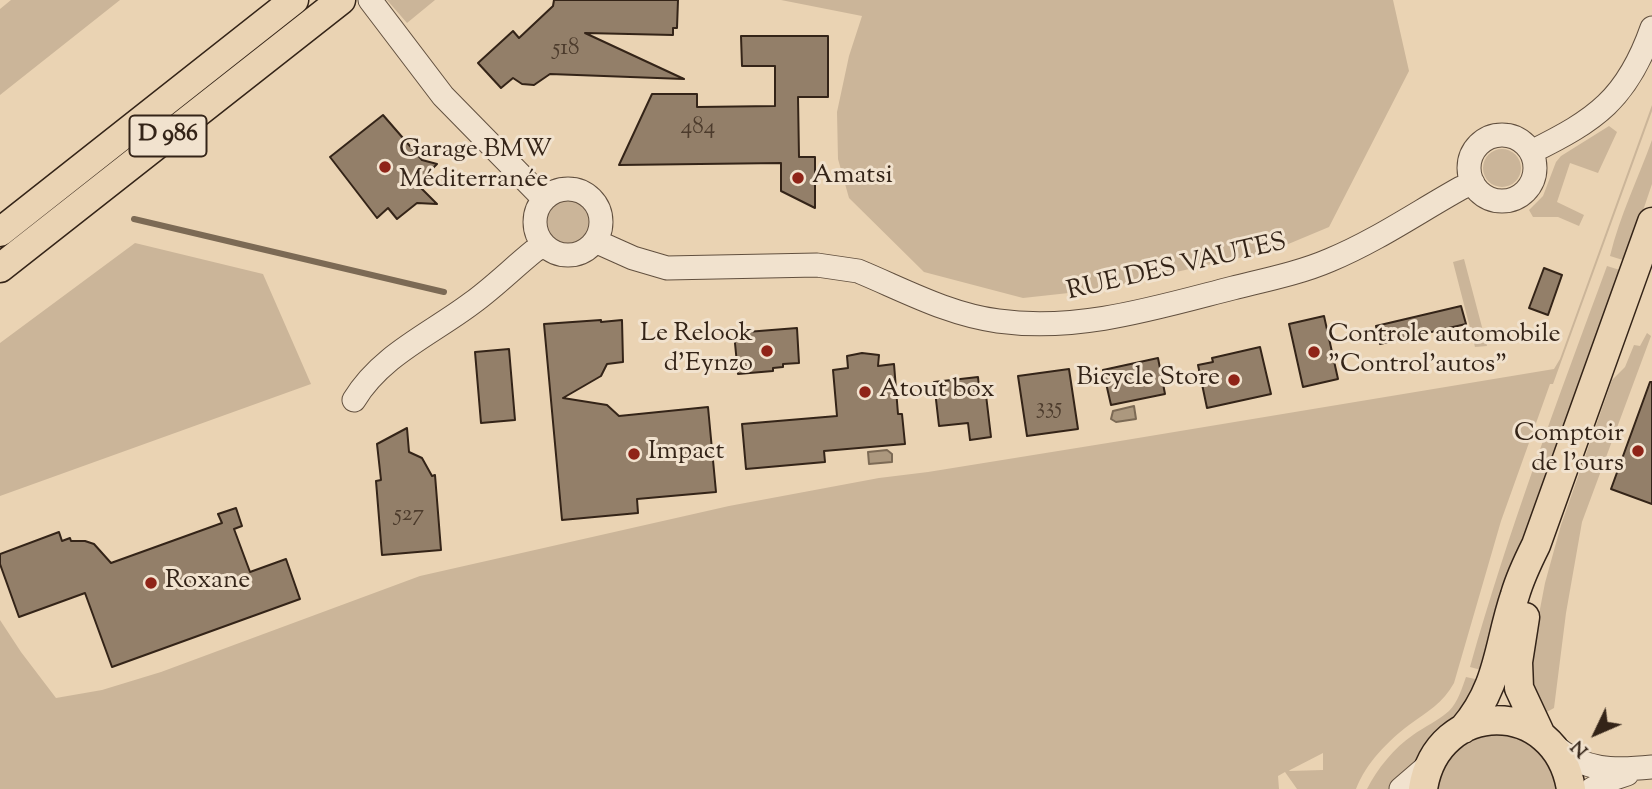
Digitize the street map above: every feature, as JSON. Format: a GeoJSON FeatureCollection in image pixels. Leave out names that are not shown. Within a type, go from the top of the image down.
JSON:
{"type":"FeatureCollection","features":[{"type":"Feature","properties":{"kind":"main road","name":"D 986"},"geometry":{"type":"LineString","coordinates":[[0,232],[294,0]]}},
{"type":"Feature","properties":{"kind":"main road","name":"D 986"},"geometry":{"type":"LineString","coordinates":[[0,268],[338,2]]}},
{"type":"Feature","properties":{"kind":"main road"},"geometry":{"type":"LineString","coordinates":[[1462,729],[1479,708],[1493,679],[1514,595],[1536,545],[1652,222]]}},
{"type":"Feature","properties":{"kind":"main road"},"geometry":{"type":"LineString","coordinates":[[1536,545],[1518,662],[1518,679],[1521,696],[1547,740],[1563,758],[1571,789]]}},
{"type":"Feature","properties":{"kind":"main road"},"geometry":{"type":"LineString","coordinates":[[1427,777],[1438,750],[1449,738],[1480,722],[1516,722],[1547,740]]}},
{"type":"Feature","properties":{"kind":"street"},"geometry":{"type":"LineString","coordinates":[[370,0],[443,96],[544,199]]}},
{"type":"Feature","properties":{"kind":"street"},"geometry":{"type":"LineString","coordinates":[[1531,152],[1583,125],[1611,101],[1633,74],[1652,28]]}},
{"type":"Feature","properties":{"kind":"street"},"geometry":{"type":"LineString","coordinates":[[1498,136],[1511,137],[1531,152],[1534,174],[1526,191],[1518,197],[1492,200],[1484,196],[1473,183],[1469,170],[1472,156],[1485,140],[1498,136]]}},
{"type":"Feature","properties":{"kind":"street","name":"RUE DES VAUTES"},"geometry":{"type":"LineString","coordinates":[[595,241],[633,258],[667,268],[817,265],[847,269],[869,275],[919,299],[996,321],[1064,324],[1140,312],[1303,270],[1355,248],[1473,183]]}},
{"type":"Feature","properties":{"kind":"street"},"geometry":{"type":"LineString","coordinates":[[566,189],[589,197],[600,218],[595,241],[582,251],[566,254],[558,253],[544,245],[536,227],[536,217],[544,199],[566,189]]}},
{"type":"Feature","properties":{"kind":"street"},"geometry":{"type":"LineString","coordinates":[[354,400],[371,376],[392,357],[472,303],[544,245]]}},
{"type":"Feature","properties":{"kind":"street"},"geometry":{"type":"LineString","coordinates":[[1547,740],[1566,756],[1588,766],[1606,769],[1648,768]]}},
{"type":"Feature","properties":{"kind":"street"},"geometry":{"type":"LineString","coordinates":[[1592,789],[1606,780],[1648,768]]}},
{"type":"Feature","properties":{"kind":"street"},"geometry":{"type":"LineString","coordinates":[[1401,789],[1427,777]]}},
{"type":"Feature","properties":{"kind":"shaded area"},"geometry":{"type":"Polygon","coordinates":[[[11,0],[120,0],[0,95],[0,9],[11,0]]]}},
{"type":"Feature","properties":{"kind":"shaded area"},"geometry":{"type":"Polygon","coordinates":[[[387,0],[435,0],[407,23],[387,0]]]}},
{"type":"Feature","properties":{"kind":"shaded area"},"geometry":{"type":"Polygon","coordinates":[[[781,0],[1393,0],[1409,71],[1329,227],[1274,250],[1096,290],[1023,298],[924,272],[849,198],[838,159],[837,112],[849,56],[862,16],[781,0]]]}},
{"type":"Feature","properties":{"kind":"shaded area"},"geometry":{"type":"Polygon","coordinates":[[[1652,105],[1553,384],[1550,384],[1501,521],[1454,683],[1440,702],[1401,731],[1378,753],[1356,789],[1297,789],[1285,772],[1278,776],[1279,789],[0,789],[0,620],[56,698],[102,690],[161,672],[420,576],[729,506],[879,478],[1554,369],[1560,359],[1652,105]],[[1323,753],[1289,771],[1323,770],[1323,753]]]}},
{"type":"Feature","properties":{"kind":"shaded area"},"geometry":{"type":"Polygon","coordinates":[[[1609,126],[1617,132],[1598,173],[1570,163],[1557,202],[1584,215],[1579,226],[1558,217],[1533,217],[1529,210],[1543,196],[1561,156],[1609,126]]]}},
{"type":"Feature","properties":{"kind":"shaded area"},"geometry":{"type":"Polygon","coordinates":[[[1652,140],[1652,184],[1626,261],[1610,256],[1652,140]]]}},
{"type":"Feature","properties":{"kind":"shaded area"},"geometry":{"type":"Polygon","coordinates":[[[1502,149],[1515,155],[1521,168],[1515,181],[1502,187],[1489,181],[1483,168],[1489,155],[1502,149]]]}},
{"type":"Feature","properties":{"kind":"shaded area"},"geometry":{"type":"Polygon","coordinates":[[[568,199],[583,206],[590,221],[583,236],[568,243],[553,236],[546,221],[553,206],[568,199]]]}},
{"type":"Feature","properties":{"kind":"shaded area"},"geometry":{"type":"Polygon","coordinates":[[[135,243],[263,274],[311,384],[0,496],[0,343],[135,243]]]}},
{"type":"Feature","properties":{"kind":"shaded area"},"geometry":{"type":"Polygon","coordinates":[[[1464,259],[1487,346],[1475,347],[1453,262],[1464,259]]]}},
{"type":"Feature","properties":{"kind":"shaded area"},"geometry":{"type":"Polygon","coordinates":[[[1607,266],[1623,271],[1485,671],[1470,667],[1517,515],[1607,266]]]}},
{"type":"Feature","properties":{"kind":"shaded area"},"geometry":{"type":"Polygon","coordinates":[[[1647,333],[1651,336],[1582,522],[1566,613],[1554,708],[1545,713],[1530,683],[1530,661],[1545,583],[1561,525],[1612,380],[1625,367],[1634,345],[1640,346],[1647,333]]]}},
{"type":"Feature","properties":{"kind":"shaded area"},"geometry":{"type":"Polygon","coordinates":[[[1134,406],[1136,419],[1116,422],[1111,419],[1113,411],[1134,406]]]}},
{"type":"Feature","properties":{"kind":"shaded area"},"geometry":{"type":"Polygon","coordinates":[[[887,450],[892,454],[892,462],[869,464],[868,452],[887,450]]]}},
{"type":"Feature","properties":{"kind":"shaded area"},"geometry":{"type":"Polygon","coordinates":[[[1466,677],[1484,681],[1459,714],[1436,730],[1409,769],[1389,789],[1367,789],[1399,746],[1449,711],[1466,677]]]}},
{"type":"Feature","properties":{"kind":"shaded area"},"geometry":{"type":"Polygon","coordinates":[[[1501,729],[1539,745],[1561,789],[1434,789],[1437,773],[1461,740],[1501,729]]]}},
{"type":"Feature","properties":{"kind":"building"},"geometry":{"type":"Polygon","coordinates":[[[554,0],[678,0],[677,28],[673,28],[673,35],[585,33],[684,79],[550,74],[534,85],[522,84],[513,78],[501,88],[478,63],[513,31],[519,38],[553,6],[554,0]]]}},
{"type":"Feature","properties":{"kind":"building"},"geometry":{"type":"Polygon","coordinates":[[[741,36],[828,36],[828,97],[798,97],[799,157],[815,157],[815,208],[781,191],[781,163],[619,165],[652,94],[697,94],[697,107],[775,106],[775,66],[742,66],[741,36]]]}},
{"type":"Feature","properties":{"kind":"building","name":"Garage BMW Méditerranée"},"geometry":{"type":"Polygon","coordinates":[[[383,115],[422,160],[437,164],[417,184],[437,204],[417,203],[397,219],[388,208],[377,218],[330,157],[383,115]]]}},
{"type":"Feature","properties":{"kind":"building"},"geometry":{"type":"Polygon","coordinates":[[[1544,268],[1562,275],[1548,315],[1529,308],[1544,268]]]}},
{"type":"Feature","properties":{"kind":"building"},"geometry":{"type":"Polygon","coordinates":[[[1461,306],[1466,324],[1380,344],[1376,326],[1461,306]]]}},
{"type":"Feature","properties":{"kind":"building","name":"Controle automobile \"Control'autos\""},"geometry":{"type":"Polygon","coordinates":[[[1324,316],[1338,379],[1303,387],[1289,324],[1324,316]]]}},
{"type":"Feature","properties":{"kind":"building","name":"Impact"},"geometry":{"type":"Polygon","coordinates":[[[622,320],[623,362],[607,364],[601,376],[563,398],[607,405],[619,416],[708,407],[716,492],[637,499],[638,513],[562,520],[544,324],[622,320]]]}},
{"type":"Feature","properties":{"kind":"building","name":"Le Relook d'Eynzo"},"geometry":{"type":"Polygon","coordinates":[[[797,328],[799,363],[783,364],[783,367],[773,368],[773,371],[738,374],[734,333],[797,328]]]}},
{"type":"Feature","properties":{"kind":"building","name":"Bicycle Store"},"geometry":{"type":"Polygon","coordinates":[[[1260,347],[1271,394],[1207,408],[1198,365],[1213,362],[1212,358],[1260,347]]]}},
{"type":"Feature","properties":{"kind":"building"},"geometry":{"type":"Polygon","coordinates":[[[509,349],[515,420],[481,423],[475,352],[509,349]]]}},
{"type":"Feature","properties":{"kind":"building"},"geometry":{"type":"Polygon","coordinates":[[[862,353],[879,355],[878,366],[894,364],[898,414],[902,414],[905,444],[824,451],[825,462],[746,469],[742,424],[837,416],[833,370],[848,368],[847,356],[862,353]]]}},
{"type":"Feature","properties":{"kind":"building"},"geometry":{"type":"Polygon","coordinates":[[[1158,358],[1165,394],[1111,405],[1103,370],[1158,358]]]}},
{"type":"Feature","properties":{"kind":"building"},"geometry":{"type":"Polygon","coordinates":[[[1069,369],[1078,429],[1027,436],[1018,376],[1069,369]]]}},
{"type":"Feature","properties":{"kind":"building"},"geometry":{"type":"Polygon","coordinates":[[[978,377],[980,396],[986,395],[991,437],[970,440],[968,423],[939,426],[934,382],[978,377]]]}},
{"type":"Feature","properties":{"kind":"building","name":"Comptoir de l'ours"},"geometry":{"type":"Polygon","coordinates":[[[1652,382],[1652,504],[1611,489],[1652,382]]]}},
{"type":"Feature","properties":{"kind":"building"},"geometry":{"type":"Polygon","coordinates":[[[407,428],[409,452],[422,458],[432,476],[435,475],[441,550],[382,555],[376,481],[381,480],[377,444],[407,428]]]}},
{"type":"Feature","properties":{"kind":"building","name":"Roxane"},"geometry":{"type":"Polygon","coordinates":[[[236,508],[242,526],[234,529],[250,572],[286,559],[300,599],[112,667],[85,593],[19,617],[0,564],[0,554],[59,532],[62,541],[70,538],[71,541],[94,544],[111,563],[222,523],[218,514],[236,508]]]}},
{"type":"Feature","properties":{"kind":"waterway"},"geometry":{"type":"LineString","coordinates":[[134,219],[444,292]]}},
{"type":"Feature","properties":{"kind":"place","name":"Garage BMW Méditerranée"},"geometry":{"type":"Point","coordinates":[385,167]}},
{"type":"Feature","properties":{"kind":"place","name":"Amatsi"},"geometry":{"type":"Point","coordinates":[798,178]}},
{"type":"Feature","properties":{"kind":"place","name":"Le Relook d'Eynzo"},"geometry":{"type":"Point","coordinates":[767,351]}},
{"type":"Feature","properties":{"kind":"place","name":"Controle automobile \"Control'autos\""},"geometry":{"type":"Point","coordinates":[1314,352]}},
{"type":"Feature","properties":{"kind":"place","name":"Bicycle Store"},"geometry":{"type":"Point","coordinates":[1234,380]}},
{"type":"Feature","properties":{"kind":"place","name":"Atout box"},"geometry":{"type":"Point","coordinates":[865,392]}},
{"type":"Feature","properties":{"kind":"place","name":"Comptoir de l'ours"},"geometry":{"type":"Point","coordinates":[1638,451]}},
{"type":"Feature","properties":{"kind":"place","name":"Impact"},"geometry":{"type":"Point","coordinates":[634,454]}},
{"type":"Feature","properties":{"kind":"place","name":"Roxane"},"geometry":{"type":"Point","coordinates":[151,583]}}]}
